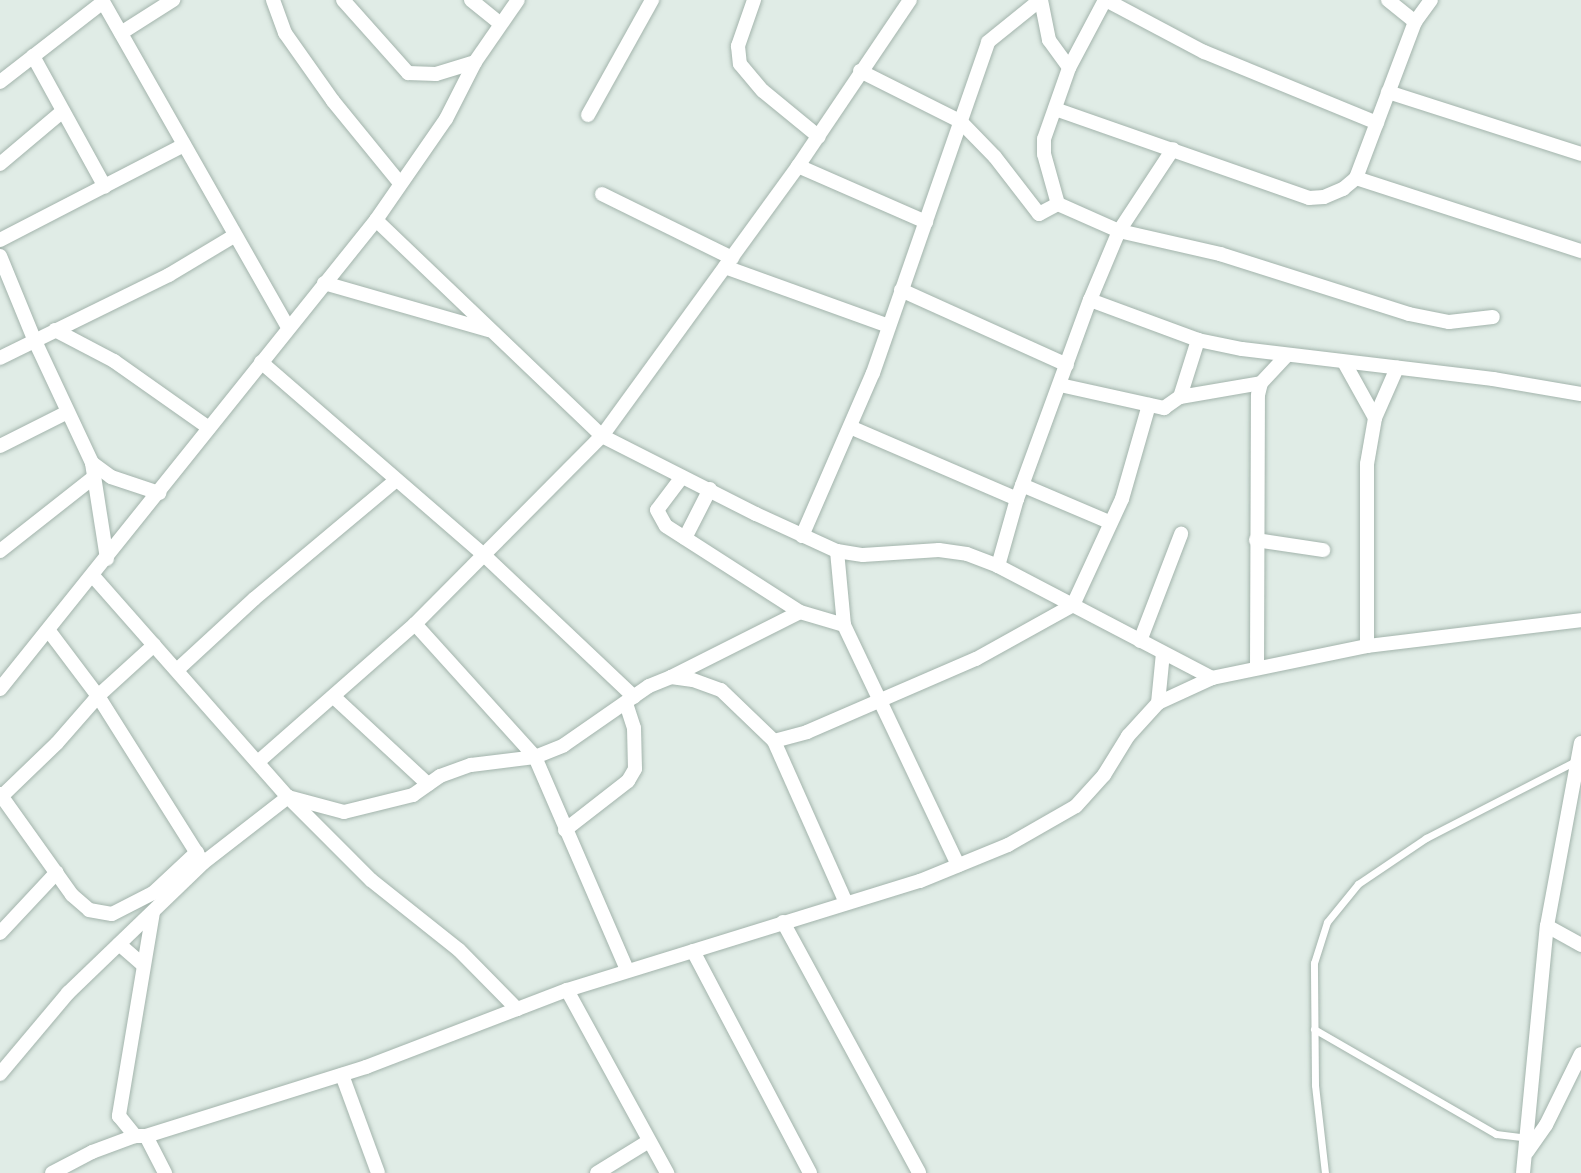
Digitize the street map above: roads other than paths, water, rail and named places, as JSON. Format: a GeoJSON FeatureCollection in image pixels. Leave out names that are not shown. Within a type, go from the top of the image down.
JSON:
{"type":"FeatureCollection","features":[{"type":"Feature","properties":{"kind":"street"},"geometry":{"type":"LineString","coordinates":[[121,33],[173,0]]}},
{"type":"Feature","properties":{"kind":"street"},"geometry":{"type":"LineString","coordinates":[[273,0],[292,43],[333,101],[399,182]]}},
{"type":"Feature","properties":{"kind":"street"},"geometry":{"type":"LineString","coordinates":[[344,0],[408,74],[436,74],[476,62]]}},
{"type":"Feature","properties":{"kind":"street"},"geometry":{"type":"LineString","coordinates":[[471,0],[501,24]]}},
{"type":"Feature","properties":{"kind":"street"},"geometry":{"type":"LineString","coordinates":[[0,688],[107,559],[261,362],[376,220],[399,182],[446,119],[476,62],[518,0]]}},
{"type":"Feature","properties":{"kind":"street"},"geometry":{"type":"LineString","coordinates":[[588,115],[652,0]]}},
{"type":"Feature","properties":{"kind":"street"},"geometry":{"type":"LineString","coordinates":[[754,0],[738,46],[740,63],[763,91],[819,136]]}},
{"type":"Feature","properties":{"kind":"street"},"geometry":{"type":"LineString","coordinates":[[259,761],[335,698],[416,624],[602,436],[798,166],[910,0]]}},
{"type":"Feature","properties":{"kind":"street"},"geometry":{"type":"LineString","coordinates":[[802,536],[850,427],[889,326],[988,42],[1040,0],[1049,40],[1069,68]]}},
{"type":"Feature","properties":{"kind":"street"},"geometry":{"type":"LineString","coordinates":[[1058,204],[1044,154],[1044,139],[1069,68],[1106,0],[1204,52],[1377,123]]}},
{"type":"Feature","properties":{"kind":"street"},"geometry":{"type":"LineString","coordinates":[[1388,0],[1415,22]]}},
{"type":"Feature","properties":{"kind":"street"},"geometry":{"type":"LineString","coordinates":[[1055,109],[1309,198],[1343,189],[1356,178],[1415,22],[1431,0]]}},
{"type":"Feature","properties":{"kind":"street"},"geometry":{"type":"LineString","coordinates":[[0,82],[102,1],[288,328]]}},
{"type":"Feature","properties":{"kind":"street"},"geometry":{"type":"LineString","coordinates":[[33,56],[105,187]]}},
{"type":"Feature","properties":{"kind":"street"},"geometry":{"type":"LineString","coordinates":[[860,71],[960,121],[995,157],[1032,208],[1039,214],[1058,204]]}},
{"type":"Feature","properties":{"kind":"street"},"geometry":{"type":"LineString","coordinates":[[1388,92],[1581,154]]}},
{"type":"Feature","properties":{"kind":"street"},"geometry":{"type":"LineString","coordinates":[[0,164],[63,111]]}},
{"type":"Feature","properties":{"kind":"street"},"geometry":{"type":"LineString","coordinates":[[0,240],[184,145]]}},
{"type":"Feature","properties":{"kind":"street"},"geometry":{"type":"LineString","coordinates":[[998,566],[1017,498],[1090,300],[1119,231],[1173,149]]}},
{"type":"Feature","properties":{"kind":"street"},"geometry":{"type":"LineString","coordinates":[[798,166],[926,222]]}},
{"type":"Feature","properties":{"kind":"street"},"geometry":{"type":"LineString","coordinates":[[1356,178],[1581,251]]}},
{"type":"Feature","properties":{"kind":"street"},"geometry":{"type":"LineString","coordinates":[[602,194],[729,262],[889,326]]}},
{"type":"Feature","properties":{"kind":"street"},"geometry":{"type":"LineString","coordinates":[[1058,204],[1119,231],[1220,254],[1409,314],[1449,322],[1493,317]]}},
{"type":"Feature","properties":{"kind":"street"},"geometry":{"type":"LineString","coordinates":[[376,220],[602,436],[802,536],[837,551],[863,555],[939,550],[967,554],[998,566],[1212,678]]}},
{"type":"Feature","properties":{"kind":"street"},"geometry":{"type":"LineString","coordinates":[[0,358],[34,339],[169,275],[234,236]]}},
{"type":"Feature","properties":{"kind":"street"},"geometry":{"type":"LineString","coordinates":[[0,256],[66,413],[93,470],[107,559]]}},
{"type":"Feature","properties":{"kind":"street"},"geometry":{"type":"LineString","coordinates":[[324,283],[490,330]]}},
{"type":"Feature","properties":{"kind":"street"},"geometry":{"type":"LineString","coordinates":[[901,290],[1067,365]]}},
{"type":"Feature","properties":{"kind":"street"},"geometry":{"type":"LineString","coordinates":[[1090,300],[1198,340],[1287,355],[1493,379],[1581,394]]}},
{"type":"Feature","properties":{"kind":"street"},"geometry":{"type":"LineString","coordinates":[[55,330],[114,361],[210,428]]}},
{"type":"Feature","properties":{"kind":"street"},"geometry":{"type":"LineString","coordinates":[[1180,397],[1198,340]]}},
{"type":"Feature","properties":{"kind":"street"},"geometry":{"type":"LineString","coordinates":[[1060,385],[1164,408],[1180,397],[1261,383],[1287,355]]}},
{"type":"Feature","properties":{"kind":"street"},"geometry":{"type":"LineString","coordinates":[[261,362],[395,481],[485,556],[630,700],[634,728],[635,769],[628,781],[565,830]]}},
{"type":"Feature","properties":{"kind":"street"},"geometry":{"type":"LineString","coordinates":[[1344,362],[1375,418]]}},
{"type":"Feature","properties":{"kind":"street"},"geometry":{"type":"LineString","coordinates":[[1367,646],[1367,464],[1375,418],[1397,368]]}},
{"type":"Feature","properties":{"kind":"street"},"geometry":{"type":"LineString","coordinates":[[1257,668],[1255,464],[1261,383]]}},
{"type":"Feature","properties":{"kind":"street"},"geometry":{"type":"LineString","coordinates":[[774,741],[792,738],[976,659],[1073,605],[1109,522],[1122,499],[1149,405]]}},
{"type":"Feature","properties":{"kind":"street"},"geometry":{"type":"LineString","coordinates":[[0,446],[66,413]]}},
{"type":"Feature","properties":{"kind":"street"},"geometry":{"type":"LineString","coordinates":[[850,427],[1017,498]]}},
{"type":"Feature","properties":{"kind":"street"},"geometry":{"type":"LineString","coordinates":[[93,470],[159,493]]}},
{"type":"Feature","properties":{"kind":"street"},"geometry":{"type":"LineString","coordinates":[[0,551],[93,470]]}},
{"type":"Feature","properties":{"kind":"street"},"geometry":{"type":"LineString","coordinates":[[682,477],[657,510],[666,526],[800,612],[844,625]]}},
{"type":"Feature","properties":{"kind":"street"},"geometry":{"type":"LineString","coordinates":[[177,670],[254,599],[395,481]]}},
{"type":"Feature","properties":{"kind":"street"},"geometry":{"type":"LineString","coordinates":[[1022,485],[1109,522]]}},
{"type":"Feature","properties":{"kind":"street"},"geometry":{"type":"LineString","coordinates":[[685,538],[710,489]]}},
{"type":"Feature","properties":{"kind":"street"},"geometry":{"type":"LineString","coordinates":[[1140,641],[1181,534]]}},
{"type":"Feature","properties":{"kind":"street"},"geometry":{"type":"LineString","coordinates":[[1256,540],[1323,550]]}},
{"type":"Feature","properties":{"kind":"street"},"geometry":{"type":"LineString","coordinates":[[837,551],[844,625],[958,865]]}},
{"type":"Feature","properties":{"kind":"street"},"geometry":{"type":"LineString","coordinates":[[93,576],[259,761],[288,797],[370,880],[459,950],[517,1009]]}},
{"type":"Feature","properties":{"kind":"street"},"geometry":{"type":"LineString","coordinates":[[154,645],[98,696],[57,743],[1,795],[72,895],[89,909],[112,914],[153,892],[288,797],[344,812],[392,802],[471,765],[535,758],[596,726],[630,700],[671,677],[800,612]]}},
{"type":"Feature","properties":{"kind":"street"},"geometry":{"type":"LineString","coordinates":[[52,1173],[92,1152],[342,1075],[567,990],[846,903],[958,865],[1017,840],[1076,806],[1104,775],[1128,736],[1158,703],[1212,678],[1367,646],[1581,620]]}},
{"type":"Feature","properties":{"kind":"street"},"geometry":{"type":"LineString","coordinates":[[416,624],[535,758],[627,970]]}},
{"type":"Feature","properties":{"kind":"street"},"geometry":{"type":"LineString","coordinates":[[49,631],[98,696],[200,858]]}},
{"type":"Feature","properties":{"kind":"street"},"geometry":{"type":"LineString","coordinates":[[1158,703],[1163,653]]}},
{"type":"Feature","properties":{"kind":"street"},"geometry":{"type":"LineString","coordinates":[[671,677],[693,680],[722,690],[774,741],[846,903]]}},
{"type":"Feature","properties":{"kind":"street"},"geometry":{"type":"LineString","coordinates":[[335,698],[428,784]]}},
{"type":"Feature","properties":{"kind":"street"},"geometry":{"type":"LineString","coordinates":[[1523,1173],[1547,926],[1581,743]]}},
{"type":"Feature","properties":{"kind":"street"},"geometry":{"type":"LineString","coordinates":[[0,1074],[68,993],[153,912],[200,858]]}},
{"type":"Feature","properties":{"kind":"street"},"geometry":{"type":"LineString","coordinates":[[0,933],[57,872]]}},
{"type":"Feature","properties":{"kind":"street"},"geometry":{"type":"LineString","coordinates":[[153,912],[119,1116],[157,1155],[165,1173]]}},
{"type":"Feature","properties":{"kind":"street"},"geometry":{"type":"LineString","coordinates":[[783,922],[914,1171]]}},
{"type":"Feature","properties":{"kind":"street"},"geometry":{"type":"LineString","coordinates":[[1547,926],[1581,945]]}},
{"type":"Feature","properties":{"kind":"street"},"geometry":{"type":"LineString","coordinates":[[119,944],[143,965]]}},
{"type":"Feature","properties":{"kind":"street"},"geometry":{"type":"LineString","coordinates":[[693,951],[810,1173]]}},
{"type":"Feature","properties":{"kind":"street"},"geometry":{"type":"LineString","coordinates":[[567,990],[667,1173]]}},
{"type":"Feature","properties":{"kind":"street"},"geometry":{"type":"LineString","coordinates":[[1526,1153],[1546,1125],[1581,1054]]}},
{"type":"Feature","properties":{"kind":"street"},"geometry":{"type":"LineString","coordinates":[[342,1075],[378,1173]]}},
{"type":"Feature","properties":{"kind":"street"},"geometry":{"type":"LineString","coordinates":[[157,1155],[167,1130]]}},
{"type":"Feature","properties":{"kind":"street"},"geometry":{"type":"LineString","coordinates":[[597,1173],[649,1141]]}},
{"type":"Feature","properties":{"kind":"lane"},"geometry":{"type":"LineString","coordinates":[[1324,1173],[1315,1085],[1314,963],[1327,922],[1358,884],[1426,838],[1578,760]]}},
{"type":"Feature","properties":{"kind":"lane"},"geometry":{"type":"LineString","coordinates":[[1314,1029],[1496,1134],[1528,1138]]}}]}
